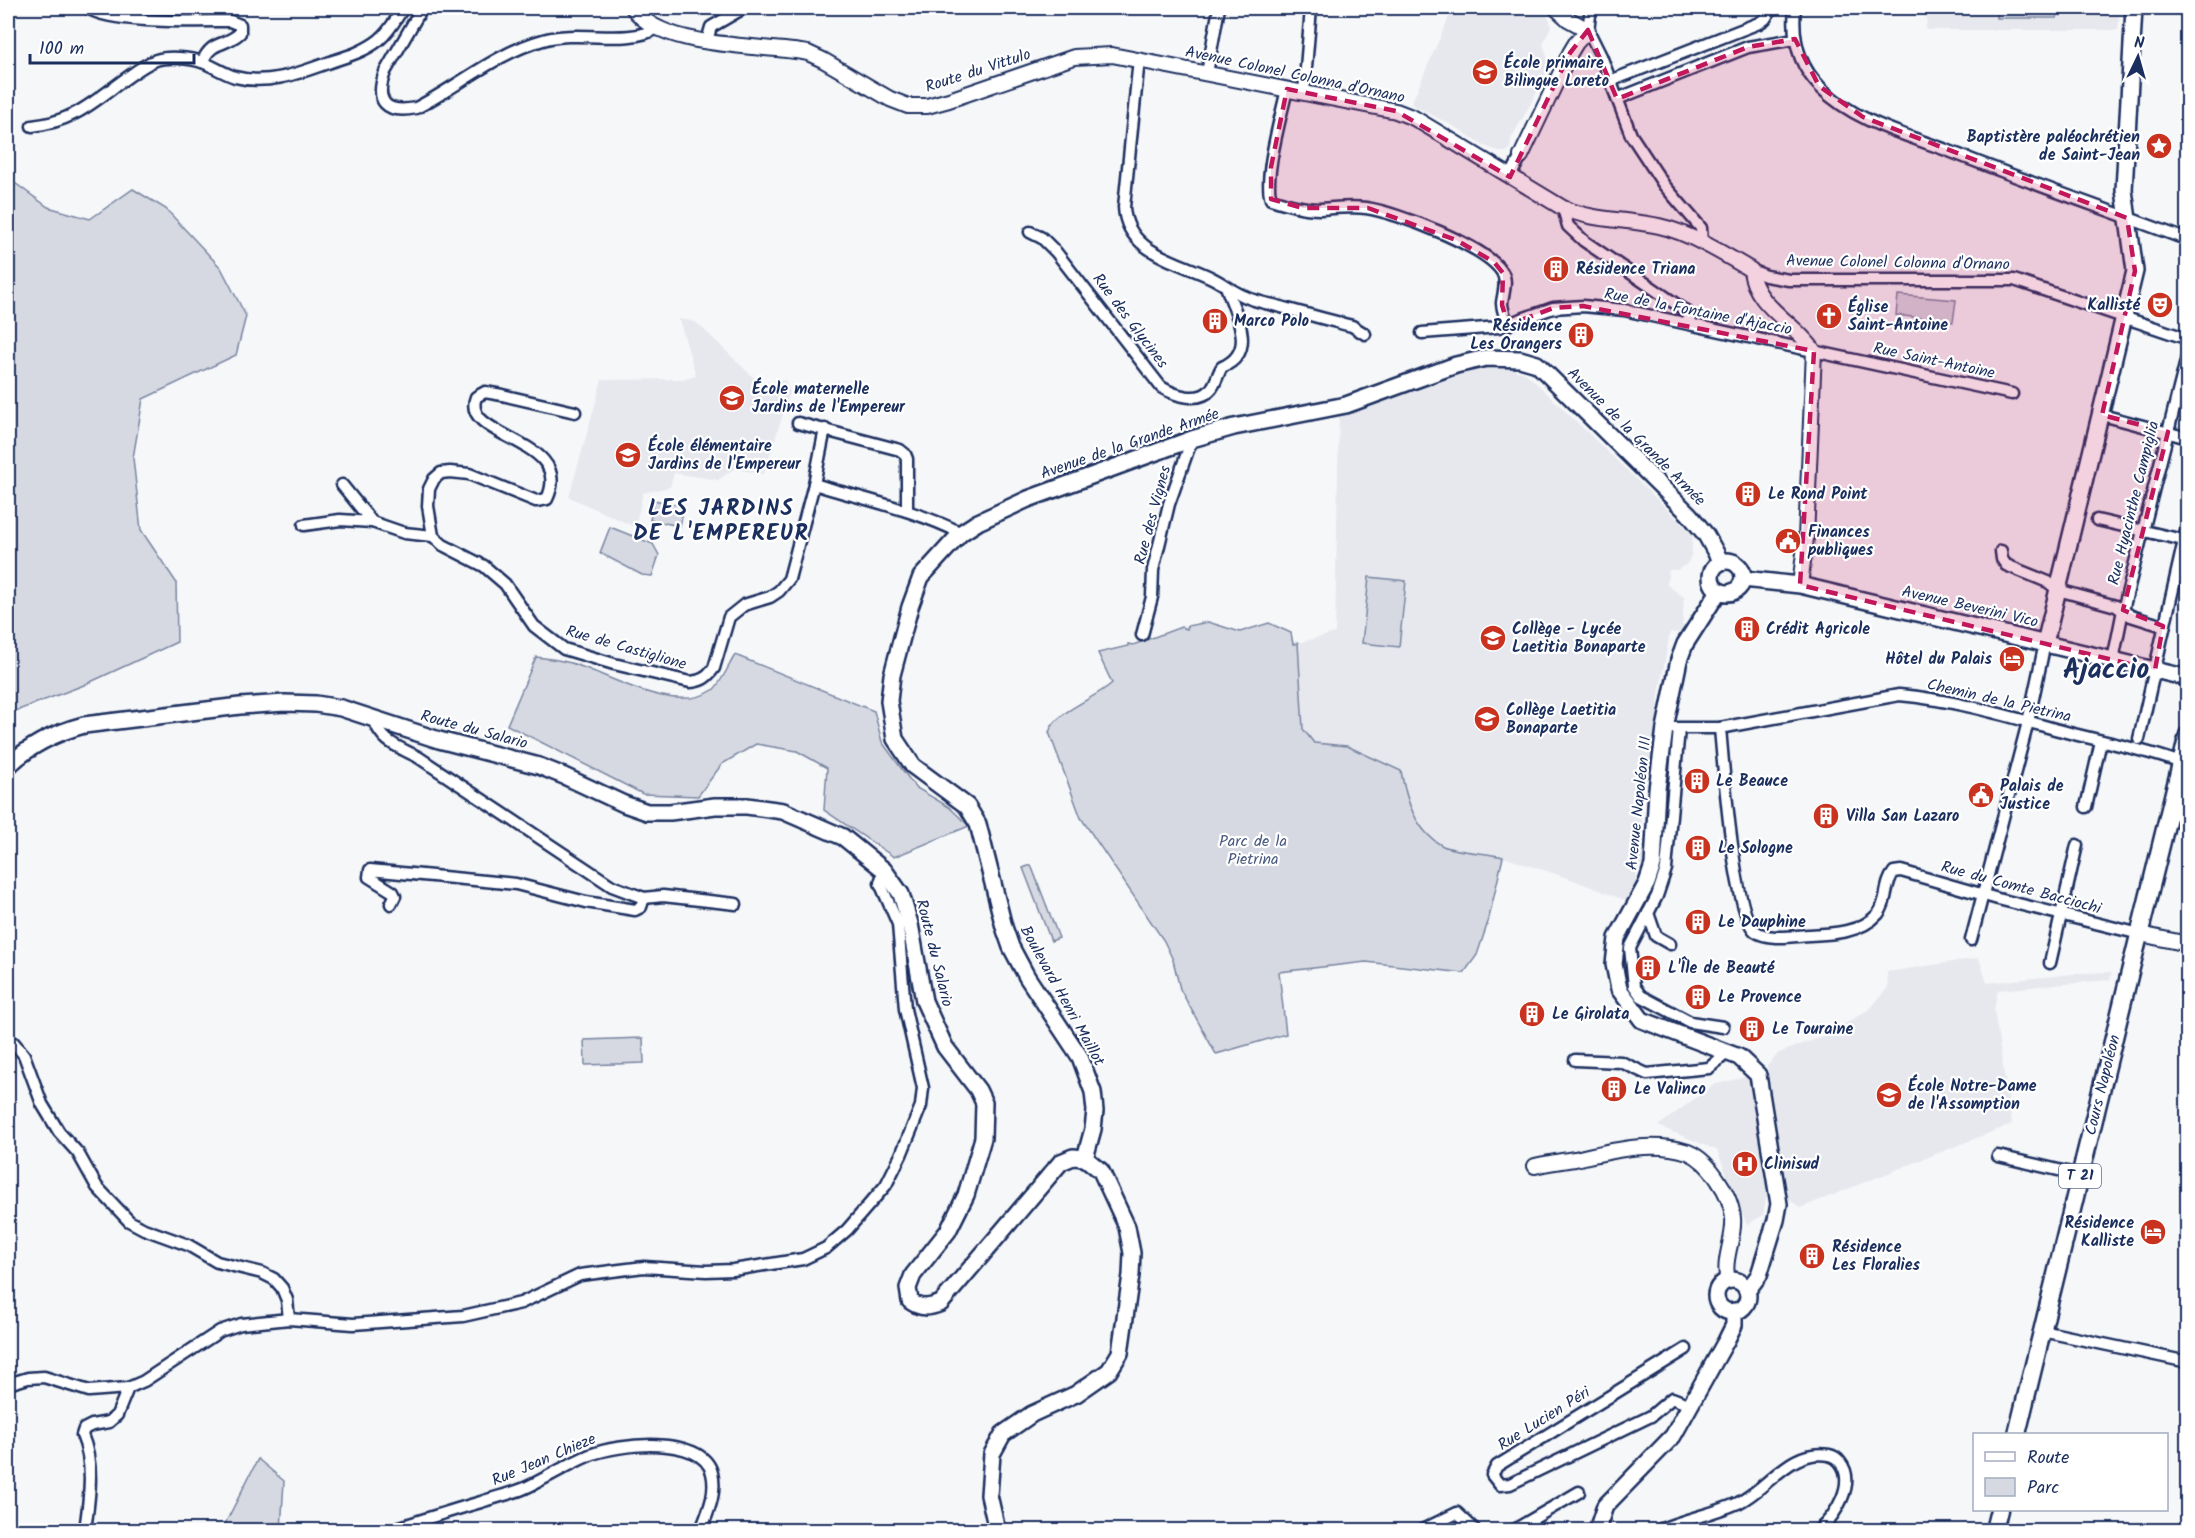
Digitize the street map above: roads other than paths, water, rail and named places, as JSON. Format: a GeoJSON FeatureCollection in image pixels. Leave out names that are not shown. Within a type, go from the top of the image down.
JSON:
{"type":"FeatureCollection","features":[{"type":"Feature","properties":{"kind":"main road"},"geometry":{"type":"LineString","coordinates":[[2045,643],[2135,271],[2124,190],[2134,8]]}},
{"type":"Feature","properties":{"kind":"main road","name":"Avenue de la Grande Armée"},"geometry":{"type":"LineString","coordinates":[[892,724],[889,701],[892,675],[916,589],[928,567],[961,533],[978,522],[1028,499],[1192,439],[1234,427],[1346,405],[1456,364],[1486,358],[1520,359],[1538,364],[1689,514],[1706,535],[1721,562]]}},
{"type":"Feature","properties":{"kind":"main road"},"geometry":{"type":"LineString","coordinates":[[1732,561],[1741,568],[1743,579],[1736,590],[1728,593],[1719,591],[1712,583],[1711,573],[1713,568],[1721,562],[1732,561]]}},
{"type":"Feature","properties":{"kind":"main road","name":"Avenue Beverini Vico"},"geometry":{"type":"LineString","coordinates":[[1743,579],[1800,585],[2187,678]]}},
{"type":"Feature","properties":{"kind":"main road","name":"Avenue Napoléon III"},"geometry":{"type":"LineString","coordinates":[[1719,591],[1685,644],[1679,660],[1672,734],[1657,789],[1653,865],[1647,883],[1617,938],[1614,964],[1619,989],[1642,1020],[1739,1058],[1758,1075],[1779,1204],[1759,1275],[1747,1291]]}},
{"type":"Feature","properties":{"kind":"main road","name":"Route du Salario"},"geometry":{"type":"LineString","coordinates":[[8,766],[42,740],[84,725],[240,706],[285,703],[316,704],[341,708],[439,740],[539,766],[647,812],[670,812],[715,806],[747,806],[783,811],[843,837],[884,870],[901,894],[910,924],[924,1000],[945,1047],[978,1090],[984,1103],[983,1138],[966,1195],[948,1231],[913,1275],[908,1288],[910,1301],[918,1306],[929,1307],[941,1303],[1061,1162],[1073,1157],[1084,1158]]}},
{"type":"Feature","properties":{"kind":"main road","name":"Boulevard Henri Maillot"},"geometry":{"type":"LineString","coordinates":[[892,724],[896,739],[913,766],[968,806],[978,824],[1011,947],[1080,1057],[1093,1092],[1095,1111],[1093,1130],[1084,1158]]}},
{"type":"Feature","properties":{"kind":"main road","name":"Cours Napoléon"},"geometry":{"type":"LineString","coordinates":[[2017,1433],[2140,934],[2183,770],[2187,735]]}},
{"type":"Feature","properties":{"kind":"main road"},"geometry":{"type":"LineString","coordinates":[[996,1529],[989,1495],[992,1454],[1003,1434],[1032,1414],[1076,1394],[1109,1371],[1120,1353],[1132,1253],[1127,1227],[1101,1172],[1084,1158]]}},
{"type":"Feature","properties":{"kind":"main road"},"geometry":{"type":"LineString","coordinates":[[1728,1281],[1737,1281],[1747,1291],[1745,1304],[1740,1310],[1734,1311],[1720,1306],[1716,1297],[1719,1286],[1728,1281]]}},
{"type":"Feature","properties":{"kind":"main road"},"geometry":{"type":"LineString","coordinates":[[1597,1530],[1605,1506],[1673,1436],[1734,1325],[1734,1311]]}},
{"type":"Feature","properties":{"kind":"main road"},"geometry":{"type":"LineString","coordinates":[[1994,1530],[1999,1511]]}},
{"type":"Feature","properties":{"kind":"street"},"geometry":{"type":"LineString","coordinates":[[88,8],[96,13],[143,20],[230,21],[240,25],[240,33],[231,41],[213,46],[202,62]]}},
{"type":"Feature","properties":{"kind":"street"},"geometry":{"type":"LineString","coordinates":[[32,126],[58,122],[76,114],[143,66],[165,58],[202,62],[237,77],[267,79],[306,72],[369,48],[381,39],[393,25],[403,8]]}},
{"type":"Feature","properties":{"kind":"street"},"geometry":{"type":"LineString","coordinates":[[422,8],[381,83],[384,100],[390,108],[400,111],[416,108],[516,49],[545,39],[592,34],[636,37],[657,28]]}},
{"type":"Feature","properties":{"kind":"street","name":"Route du Vittulo"},"geometry":{"type":"LineString","coordinates":[[633,8],[647,22],[680,37],[808,53],[890,99],[908,106],[927,106],[949,100],[1074,57],[1112,55],[1139,59]]}},
{"type":"Feature","properties":{"kind":"street"},"geometry":{"type":"LineString","coordinates":[[707,41],[711,27],[744,8]]}},
{"type":"Feature","properties":{"kind":"street"},"geometry":{"type":"LineString","coordinates":[[1207,73],[1219,8]]}},
{"type":"Feature","properties":{"kind":"street"},"geometry":{"type":"LineString","coordinates":[[1304,92],[1311,8]]}},
{"type":"Feature","properties":{"kind":"street"},"geometry":{"type":"LineString","coordinates":[[1556,8],[1568,20],[1588,30]]}},
{"type":"Feature","properties":{"kind":"street"},"geometry":{"type":"LineString","coordinates":[[1591,8],[1588,30],[1611,81],[1631,135],[1664,185],[1701,228],[1702,243]]}},
{"type":"Feature","properties":{"kind":"street"},"geometry":{"type":"LineString","coordinates":[[1611,81],[1759,23],[1765,19],[1772,8]]}},
{"type":"Feature","properties":{"kind":"street"},"geometry":{"type":"LineString","coordinates":[[1795,8],[1795,39],[1802,62],[1819,86],[1841,104],[1863,117],[2044,189],[2187,240]]}},
{"type":"Feature","properties":{"kind":"street"},"geometry":{"type":"LineString","coordinates":[[1510,177],[1570,53],[1588,30]]}},
{"type":"Feature","properties":{"kind":"street"},"geometry":{"type":"LineString","coordinates":[[1617,99],[1748,47],[1795,39]]}},
{"type":"Feature","properties":{"kind":"street"},"geometry":{"type":"LineString","coordinates":[[1139,59],[1124,218],[1136,238],[1147,248],[1169,260],[1212,278],[1248,298],[1352,326],[1365,334]]}},
{"type":"Feature","properties":{"kind":"street","name":"Avenue Colonel Colonna d'Ornano"},"geometry":{"type":"LineString","coordinates":[[1139,59],[1396,111],[1563,208],[1578,214],[1660,226],[1702,243],[1766,276],[1789,280],[2014,280],[2187,339]]}},
{"type":"Feature","properties":{"kind":"street"},"geometry":{"type":"LineString","coordinates":[[1287,89],[1271,167],[1268,190],[1271,199],[1303,208],[1347,206],[1368,208],[1417,222],[1456,240],[1494,262],[1503,273],[1505,290],[1502,304],[1508,325]]}},
{"type":"Feature","properties":{"kind":"street"},"geometry":{"type":"LineString","coordinates":[[1563,208],[1568,226],[1584,241],[1686,312],[1692,324]]}},
{"type":"Feature","properties":{"kind":"street","name":"Rue des Glycines"},"geometry":{"type":"LineString","coordinates":[[1030,232],[1042,238],[1056,252],[1161,387],[1173,394],[1201,395],[1211,389],[1222,367],[1234,362],[1240,352],[1243,338],[1227,288]]}},
{"type":"Feature","properties":{"kind":"street"},"geometry":{"type":"LineString","coordinates":[[1751,270],[1752,282],[1758,294],[1799,333],[1814,351],[1806,538],[1800,585]]}},
{"type":"Feature","properties":{"kind":"street","name":"Rue de la Fontaine d'Ajaccio"},"geometry":{"type":"LineString","coordinates":[[1422,333],[1508,325],[1553,308],[1584,306],[1623,310],[1814,351]]}},
{"type":"Feature","properties":{"kind":"street","name":"Rue Saint-Antoine"},"geometry":{"type":"LineString","coordinates":[[1814,351],[1952,379],[2012,394]]}},
{"type":"Feature","properties":{"kind":"street","name":"Rue Hyacinthe Campiglia"},"geometry":{"type":"LineString","coordinates":[[2113,660],[2123,610],[2187,353]]}},
{"type":"Feature","properties":{"kind":"street"},"geometry":{"type":"LineString","coordinates":[[304,525],[340,520],[372,522],[404,533],[433,536],[428,506],[429,489],[434,479],[441,473],[450,472],[469,474],[536,501],[547,499],[552,488],[549,465],[537,453],[485,423],[472,405],[476,397],[485,392],[575,412]]}},
{"type":"Feature","properties":{"kind":"street"},"geometry":{"type":"LineString","coordinates":[[2102,415],[2187,438]]}},
{"type":"Feature","properties":{"kind":"street"},"geometry":{"type":"LineString","coordinates":[[798,423],[905,453],[907,511]]}},
{"type":"Feature","properties":{"kind":"street"},"geometry":{"type":"LineString","coordinates":[[825,429],[814,484],[907,511],[961,533]]}},
{"type":"Feature","properties":{"kind":"street","name":"Rue des Vignes"},"geometry":{"type":"LineString","coordinates":[[1142,635],[1152,597],[1152,570],[1169,504],[1192,439]]}},
{"type":"Feature","properties":{"kind":"street","name":"Rue de Castiglione"},"geometry":{"type":"LineString","coordinates":[[433,536],[443,545],[484,566],[505,584],[534,626],[564,649],[679,680],[700,681],[714,668],[729,617],[744,605],[770,597],[779,591],[789,579],[814,484]]}},
{"type":"Feature","properties":{"kind":"street"},"geometry":{"type":"LineString","coordinates":[[342,485],[372,522]]}},
{"type":"Feature","properties":{"kind":"street"},"geometry":{"type":"LineString","coordinates":[[2097,519],[2183,540]]}},
{"type":"Feature","properties":{"kind":"street"},"geometry":{"type":"LineString","coordinates":[[2139,739],[2187,523]]}},
{"type":"Feature","properties":{"kind":"street"},"geometry":{"type":"LineString","coordinates":[[2001,551],[2006,565],[2048,582],[2058,590],[2116,606],[2135,618],[2163,626]]}},
{"type":"Feature","properties":{"kind":"street"},"geometry":{"type":"LineString","coordinates":[[1971,940],[2028,722],[2045,643]]}},
{"type":"Feature","properties":{"kind":"street","name":"Chemin de la Pietrina"},"geometry":{"type":"LineString","coordinates":[[1672,734],[1720,728],[1899,695],[1926,697],[2137,749],[2183,770]]}},
{"type":"Feature","properties":{"kind":"street"},"geometry":{"type":"LineString","coordinates":[[373,719],[380,734],[388,741],[417,757],[612,885],[644,898],[674,897],[736,904]]}},
{"type":"Feature","properties":{"kind":"street","name":"Rue du Comte Bacciochi"},"geometry":{"type":"LineString","coordinates":[[1720,728],[1737,873],[1745,913],[1749,924],[1755,931],[1766,936],[1789,936],[1842,933],[1861,926],[1877,915],[1883,905],[1890,877],[1894,872],[1901,871],[1983,895],[2140,934]]}},
{"type":"Feature","properties":{"kind":"street"},"geometry":{"type":"LineString","coordinates":[[1672,734],[1666,869],[1657,896],[1630,948],[1634,986],[1641,996],[1690,1022],[1723,1027]]}},
{"type":"Feature","properties":{"kind":"street"},"geometry":{"type":"LineString","coordinates":[[2086,807],[2101,741]]}},
{"type":"Feature","properties":{"kind":"street"},"geometry":{"type":"LineString","coordinates":[[2050,963],[2077,845]]}},
{"type":"Feature","properties":{"kind":"street"},"geometry":{"type":"LineString","coordinates":[[391,904],[393,892],[369,877],[370,870],[516,884],[586,902],[635,910],[641,907],[644,898]]}},
{"type":"Feature","properties":{"kind":"street"},"geometry":{"type":"LineString","coordinates":[[8,1384],[28,1378],[44,1377],[89,1391],[129,1388],[220,1331],[241,1324],[289,1319],[353,1324],[463,1316],[521,1303],[580,1275],[644,1267],[706,1271],[733,1270],[803,1259],[826,1248],[847,1230],[886,1185],[921,1106],[923,1088],[905,1010],[898,924],[880,883],[884,870]]}},
{"type":"Feature","properties":{"kind":"street"},"geometry":{"type":"LineString","coordinates":[[1648,913],[1656,936],[1670,944]]}},
{"type":"Feature","properties":{"kind":"street"},"geometry":{"type":"LineString","coordinates":[[2140,934],[2187,944]]}},
{"type":"Feature","properties":{"kind":"street"},"geometry":{"type":"LineString","coordinates":[[8,1039],[24,1055],[42,1104],[59,1132],[78,1153],[96,1187],[129,1221],[188,1245],[218,1262],[262,1273],[274,1279],[282,1288],[287,1300],[289,1319]]}},
{"type":"Feature","properties":{"kind":"street"},"geometry":{"type":"LineString","coordinates":[[1575,1060],[1621,1062],[1647,1074],[1709,1068],[1727,1053]]}},
{"type":"Feature","properties":{"kind":"street"},"geometry":{"type":"LineString","coordinates":[[1535,1166],[1629,1148],[1666,1148],[1690,1153],[1710,1168],[1724,1187],[1733,1216],[1727,1258],[1728,1281]]}},
{"type":"Feature","properties":{"kind":"street"},"geometry":{"type":"LineString","coordinates":[[1998,1156],[2080,1175]]}},
{"type":"Feature","properties":{"kind":"street"},"geometry":{"type":"LineString","coordinates":[[2042,1331],[2187,1362]]}},
{"type":"Feature","properties":{"kind":"street","name":"Rue Lucien Péri"},"geometry":{"type":"LineString","coordinates":[[1686,1349],[1497,1466],[1492,1475],[1500,1485],[1510,1484],[1651,1416],[1672,1398],[1690,1405]]}},
{"type":"Feature","properties":{"kind":"street"},"geometry":{"type":"LineString","coordinates":[[85,1530],[89,1467],[82,1435],[84,1429],[109,1422],[117,1415],[129,1388]]}},
{"type":"Feature","properties":{"kind":"street","name":"Rue Jean Chieze"},"geometry":{"type":"LineString","coordinates":[[394,1530],[523,1489],[610,1448],[645,1444],[667,1445],[687,1450],[705,1461],[711,1470],[713,1487],[711,1505],[701,1530]]}},
{"type":"Feature","properties":{"kind":"street"},"geometry":{"type":"LineString","coordinates":[[1659,1530],[1738,1503],[1798,1458],[1826,1454],[1835,1456],[1842,1465],[1847,1479],[1844,1494],[1836,1511],[1819,1530]]}},
{"type":"Feature","properties":{"kind":"street"},"geometry":{"type":"LineString","coordinates":[[1514,1530],[1579,1492]]}},
{"type":"Feature","properties":{"kind":"street"},"geometry":{"type":"LineString","coordinates":[[1422,1530],[1457,1513],[1474,1530]]}},
{"type":"Feature","properties":{"kind":"place","name":"École primaire Bilingue Loreto"},"geometry":{"type":"Point","coordinates":[1485,72]}},
{"type":"Feature","properties":{"kind":"place","name":"Baptistère paléochrétien de Saint-Jean"},"geometry":{"type":"Point","coordinates":[2159,146]}},
{"type":"Feature","properties":{"kind":"place","name":"Résidence Triana"},"geometry":{"type":"Point","coordinates":[1556,269]}},
{"type":"Feature","properties":{"kind":"place","name":"Kallisté"},"geometry":{"type":"Point","coordinates":[2160,305]}},
{"type":"Feature","properties":{"kind":"place","name":"Église Saint-Antoine"},"geometry":{"type":"Point","coordinates":[1829,316]}},
{"type":"Feature","properties":{"kind":"place","name":"Marco Polo"},"geometry":{"type":"Point","coordinates":[1215,321]}},
{"type":"Feature","properties":{"kind":"place","name":"Résidence Les Orangers"},"geometry":{"type":"Point","coordinates":[1581,335]}},
{"type":"Feature","properties":{"kind":"place","name":"École maternelle Jardins de l'Empereur"},"geometry":{"type":"Point","coordinates":[732,398]}},
{"type":"Feature","properties":{"kind":"place","name":"École élémentaire Jardins de l'Empereur"},"geometry":{"type":"Point","coordinates":[628,455]}},
{"type":"Feature","properties":{"kind":"place","name":"Le Rond Point"},"geometry":{"type":"Point","coordinates":[1748,494]}},
{"type":"Feature","properties":{"kind":"place","name":"Finances publiques"},"geometry":{"type":"Point","coordinates":[1788,541]}},
{"type":"Feature","properties":{"kind":"place","name":"Crédit Agricole"},"geometry":{"type":"Point","coordinates":[1747,629]}},
{"type":"Feature","properties":{"kind":"place","name":"Collège - Lycée Laetitia Bonaparte"},"geometry":{"type":"Point","coordinates":[1493,638]}},
{"type":"Feature","properties":{"kind":"place","name":"Hôtel du Palais"},"geometry":{"type":"Point","coordinates":[2012,659]}},
{"type":"Feature","properties":{"kind":"place","name":"Collège Laetitia Bonaparte"},"geometry":{"type":"Point","coordinates":[1487,719]}},
{"type":"Feature","properties":{"kind":"place","name":"Le Beauce"},"geometry":{"type":"Point","coordinates":[1697,781]}},
{"type":"Feature","properties":{"kind":"place","name":"Palais de Justice"},"geometry":{"type":"Point","coordinates":[1981,795]}},
{"type":"Feature","properties":{"kind":"place","name":"Villa San Lazaro"},"geometry":{"type":"Point","coordinates":[1826,816]}},
{"type":"Feature","properties":{"kind":"place","name":"Le Sologne"},"geometry":{"type":"Point","coordinates":[1698,848]}},
{"type":"Feature","properties":{"kind":"place","name":"Le Dauphine"},"geometry":{"type":"Point","coordinates":[1698,922]}},
{"type":"Feature","properties":{"kind":"place","name":"L'Île de Beauté"},"geometry":{"type":"Point","coordinates":[1648,968]}},
{"type":"Feature","properties":{"kind":"place","name":"Le Provence"},"geometry":{"type":"Point","coordinates":[1698,997]}},
{"type":"Feature","properties":{"kind":"place","name":"Le Girolata"},"geometry":{"type":"Point","coordinates":[1532,1014]}},
{"type":"Feature","properties":{"kind":"place","name":"Le Touraine"},"geometry":{"type":"Point","coordinates":[1752,1029]}},
{"type":"Feature","properties":{"kind":"place","name":"Le Valinco"},"geometry":{"type":"Point","coordinates":[1614,1089]}},
{"type":"Feature","properties":{"kind":"place","name":"École Notre-Dame de l'Assomption"},"geometry":{"type":"Point","coordinates":[1889,1095]}},
{"type":"Feature","properties":{"kind":"place","name":"Clinisud"},"geometry":{"type":"Point","coordinates":[1745,1164]}},
{"type":"Feature","properties":{"kind":"place","name":"Résidence Kalliste"},"geometry":{"type":"Point","coordinates":[2153,1232]}},
{"type":"Feature","properties":{"kind":"place","name":"Résidence Les Floralies"},"geometry":{"type":"Point","coordinates":[1812,1256]}},
{"type":"Feature","properties":{"kind":"district","name":"LES JARDINS DE L'EMPEREUR"},"geometry":{"type":"Point","coordinates":[721,522]}},
{"type":"Feature","properties":{"kind":"district","name":"Ajaccio"},"geometry":{"type":"Point","coordinates":[2106,670]}},
{"type":"Feature","properties":{"kind":"park label","name":"Parc de la Pietrina"},"geometry":{"type":"Point","coordinates":[1253,850]}}]}
